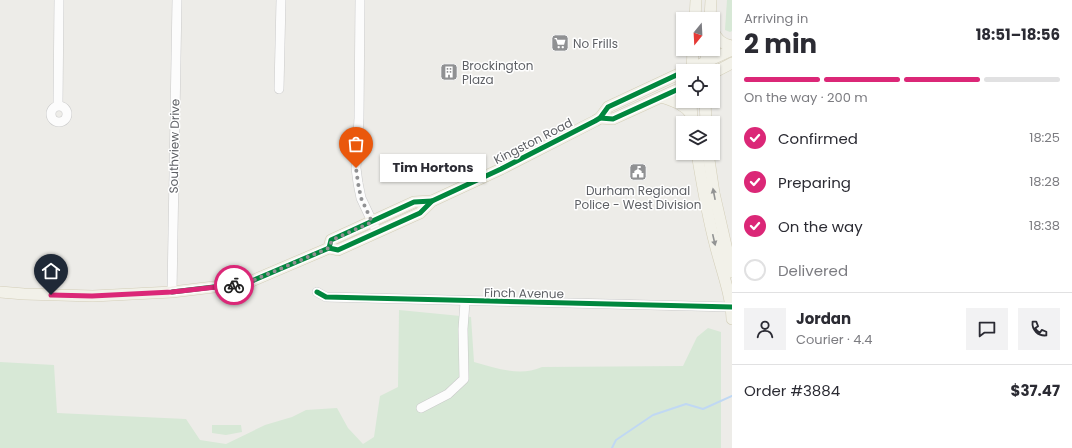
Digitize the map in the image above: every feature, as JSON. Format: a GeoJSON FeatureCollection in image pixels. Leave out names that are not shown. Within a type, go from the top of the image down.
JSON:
{"type":"FeatureCollection","features":[{"type":"Feature","properties":{"kind":"main road"},"geometry":{"type":"LineString","coordinates":[[695,12],[696,0]]}},
{"type":"Feature","properties":{"kind":"main road"},"geometry":{"type":"LineString","coordinates":[[710,12],[711,0]]}},
{"type":"Feature","properties":{"kind":"main road"},"geometry":{"type":"LineString","coordinates":[[720,41],[732,46]]}},
{"type":"Feature","properties":{"kind":"main road","name":"Kingston Road"},"geometry":{"type":"LineString","coordinates":[[711,64],[732,50]]}},
{"type":"Feature","properties":{"kind":"main road"},"geometry":{"type":"LineString","coordinates":[[720,69],[732,63]]}},
{"type":"Feature","properties":{"kind":"main road","name":"Kingston Road"},"geometry":{"type":"LineString","coordinates":[[0,292],[92,296],[172,292],[247,283],[329,248],[338,250],[375,227],[420,213],[432,201],[505,167],[600,118],[608,107],[676,76]]}},
{"type":"Feature","properties":{"kind":"main road","name":"Kingston Road"},"geometry":{"type":"LineString","coordinates":[[600,118],[613,120],[676,90]]}},
{"type":"Feature","properties":{"kind":"main road"},"geometry":{"type":"LineString","coordinates":[[662,97],[684,106],[688,109],[691,116]]}},
{"type":"Feature","properties":{"kind":"main road"},"geometry":{"type":"LineString","coordinates":[[698,160],[705,202],[730,297],[732,319]]}},
{"type":"Feature","properties":{"kind":"main road"},"geometry":{"type":"LineString","coordinates":[[709,160],[714,193],[732,272]]}},
{"type":"Feature","properties":{"kind":"street"},"geometry":{"type":"LineString","coordinates":[[58,105],[59,0]]}},
{"type":"Feature","properties":{"kind":"street","name":"Southview Drive"},"geometry":{"type":"LineString","coordinates":[[172,292],[177,0]]}},
{"type":"Feature","properties":{"kind":"street"},"geometry":{"type":"LineString","coordinates":[[279,89],[280,0]]}},
{"type":"Feature","properties":{"kind":"street"},"geometry":{"type":"LineString","coordinates":[[360,0],[359,118],[356,168],[361,198],[375,227]]}},
{"type":"Feature","properties":{"kind":"street","name":"Finch Avenue"},"geometry":{"type":"LineString","coordinates":[[317,292],[326,298],[732,307]]}},
{"type":"Feature","properties":{"kind":"street"},"geometry":{"type":"LineString","coordinates":[[421,408],[448,394],[464,379],[463,329],[465,302]]}},
{"type":"Feature","properties":{"kind":"green space"},"geometry":{"type":"Polygon","coordinates":[[[727,0],[732,0],[732,31],[730,32],[725,30],[727,0]]]}},
{"type":"Feature","properties":{"kind":"green space"},"geometry":{"type":"Polygon","coordinates":[[[399,310],[471,317],[474,362],[499,369],[517,371],[534,370],[542,367],[683,366],[697,337],[708,328],[721,332],[721,448],[0,448],[0,362],[54,365],[57,413],[186,419],[200,440],[226,444],[265,425],[292,417],[306,410],[337,408],[348,428],[363,444],[374,437],[380,396],[398,387],[399,310]]]}},
{"type":"Feature","properties":{"kind":"green space"},"geometry":{"type":"Polygon","coordinates":[[[212,425],[241,425],[242,432],[226,435],[212,433],[212,425]]]}},
{"type":"Feature","properties":{"kind":"waterway"},"geometry":{"type":"LineString","coordinates":[[612,448],[616,440],[653,415],[686,404],[703,409],[732,396]]}},
{"type":"Feature","properties":{"kind":"cycle path"},"geometry":{"type":"LineString","coordinates":[[172,292],[247,283],[329,248],[338,250],[420,213],[432,201],[501,169],[595,121],[600,118],[608,107],[676,75]]}},
{"type":"Feature","properties":{"kind":"cycle path"},"geometry":{"type":"LineString","coordinates":[[600,118],[613,119],[676,90]]}},
{"type":"Feature","properties":{"kind":"cycle path"},"geometry":{"type":"LineString","coordinates":[[329,248],[331,240],[414,202],[432,201]]}},
{"type":"Feature","properties":{"kind":"cycle path"},"geometry":{"type":"LineString","coordinates":[[317,292],[326,297],[732,307]]}},
{"type":"Feature","properties":{"kind":"way so far"},"geometry":{"type":"LineString","coordinates":[[234,285],[247,283],[329,248],[332,240],[372,222],[361,198],[356,168]]}},
{"type":"Feature","properties":{"kind":"place","name":"No Frills"},"geometry":{"type":"Point","coordinates":[560,43]}},
{"type":"Feature","properties":{"kind":"place","name":"Brockington Plaza"},"geometry":{"type":"Point","coordinates":[449,72]}},
{"type":"Feature","properties":{"kind":"place","name":"Tim Hortons"},"geometry":{"type":"Point","coordinates":[356,168]}},
{"type":"Feature","properties":{"kind":"place","name":"Durham Regional Police - West Division"},"geometry":{"type":"Point","coordinates":[638,172]}},
{"type":"Feature","properties":{"kind":"route"},"geometry":{"type":"LineString","coordinates":[[51,295],[92,296],[172,292],[234,285]]}}]}
